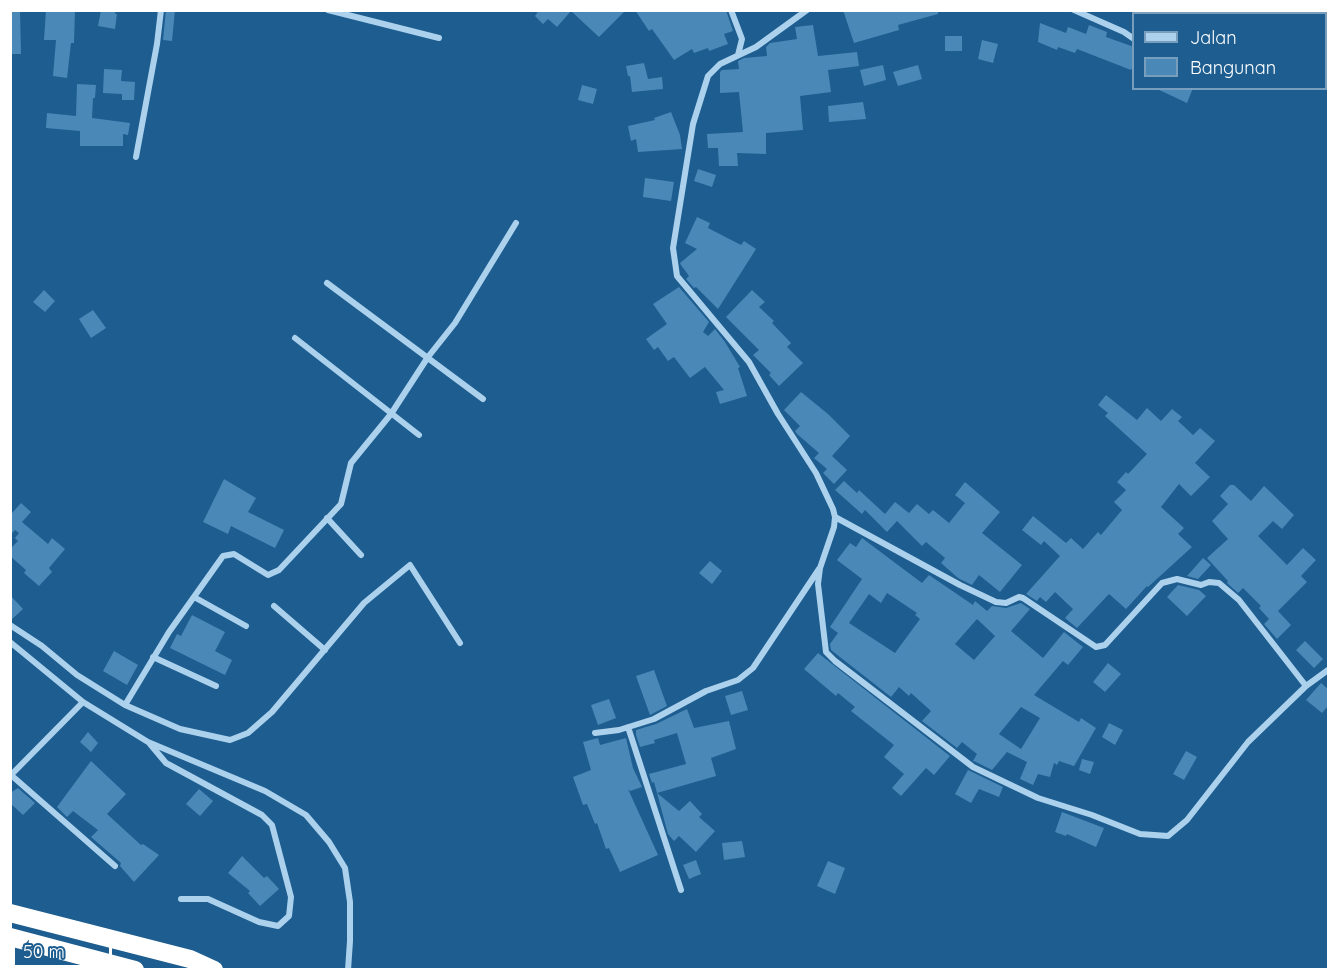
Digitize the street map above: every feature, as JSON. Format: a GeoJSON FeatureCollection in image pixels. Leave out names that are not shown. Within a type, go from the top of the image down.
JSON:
{"type":"FeatureCollection","features":[{"type":"Feature","properties":{"kind":"highway"},"geometry":{"type":"LineString","coordinates":[[10,913],[190,960],[214,969]]}},
{"type":"Feature","properties":{"kind":"highway"},"geometry":{"type":"LineString","coordinates":[[10,937],[135,969]]}},
{"type":"Feature","properties":{"kind":"street"},"geometry":{"type":"LineString","coordinates":[[136,157],[161,10]]}},
{"type":"Feature","properties":{"kind":"street"},"geometry":{"type":"LineString","coordinates":[[328,10],[439,38]]}},
{"type":"Feature","properties":{"kind":"street"},"geometry":{"type":"LineString","coordinates":[[731,10],[742,39],[738,55]]}},
{"type":"Feature","properties":{"kind":"street"},"geometry":{"type":"LineString","coordinates":[[1074,10],[1132,38]]}},
{"type":"Feature","properties":{"kind":"street"},"geometry":{"type":"LineString","coordinates":[[803,12],[756,47],[720,64],[708,76],[693,124],[673,248],[677,276],[748,362],[816,473],[835,517],[834,527],[820,568],[818,584],[826,652],[973,767],[1038,798],[1092,815],[1140,834],[1168,836],[1187,820],[1248,742],[1306,686],[1329,670]]}},
{"type":"Feature","properties":{"kind":"street"},"geometry":{"type":"LineString","coordinates":[[125,705],[153,657],[223,556],[234,554],[268,575],[279,570],[341,504],[351,463],[391,414],[428,357],[455,323],[516,224]]}},
{"type":"Feature","properties":{"kind":"street"},"geometry":{"type":"LineString","coordinates":[[327,283],[483,399]]}},
{"type":"Feature","properties":{"kind":"street"},"geometry":{"type":"LineString","coordinates":[[296,338],[419,435]]}},
{"type":"Feature","properties":{"kind":"street"},"geometry":{"type":"LineString","coordinates":[[835,517],[950,580],[996,602],[1006,603],[1019,597],[1023,598],[1096,647],[1105,645],[1162,584],[1177,579],[1201,585],[1209,582],[1220,583],[1239,600],[1306,686]]}},
{"type":"Feature","properties":{"kind":"street"},"geometry":{"type":"LineString","coordinates":[[327,518],[361,555]]}},
{"type":"Feature","properties":{"kind":"street"},"geometry":{"type":"LineString","coordinates":[[10,624],[42,646],[77,675],[125,705],[180,729],[230,740],[248,733],[272,712],[364,603],[410,565],[460,643]]}},
{"type":"Feature","properties":{"kind":"street"},"geometry":{"type":"LineString","coordinates":[[595,733],[628,727],[654,718],[706,691],[738,680],[753,668],[784,618],[820,568]]}},
{"type":"Feature","properties":{"kind":"street"},"geometry":{"type":"LineString","coordinates":[[194,597],[246,626]]}},
{"type":"Feature","properties":{"kind":"street"},"geometry":{"type":"LineString","coordinates":[[274,606],[325,650]]}},
{"type":"Feature","properties":{"kind":"street"},"geometry":{"type":"LineString","coordinates":[[10,642],[83,702],[148,742],[265,791],[306,815],[329,842],[345,868],[350,902],[348,966]]}},
{"type":"Feature","properties":{"kind":"street"},"geometry":{"type":"LineString","coordinates":[[153,657],[216,687]]}},
{"type":"Feature","properties":{"kind":"street"},"geometry":{"type":"LineString","coordinates":[[83,702],[11,775],[115,866]]}},
{"type":"Feature","properties":{"kind":"street"},"geometry":{"type":"LineString","coordinates":[[628,727],[681,890]]}},
{"type":"Feature","properties":{"kind":"street"},"geometry":{"type":"LineString","coordinates":[[148,742],[166,763],[262,815],[272,825],[291,897],[289,916],[278,926],[259,922],[208,899],[181,899]]}},
{"type":"Feature","properties":{"kind":"building"},"geometry":{"type":"Polygon","coordinates":[[[10,10],[20,10],[21,54],[10,54],[10,10]]]}},
{"type":"Feature","properties":{"kind":"building"},"geometry":{"type":"Polygon","coordinates":[[[46,10],[75,10],[74,43],[71,43],[67,78],[53,76],[56,40],[44,40],[46,10]]]}},
{"type":"Feature","properties":{"kind":"building"},"geometry":{"type":"Polygon","coordinates":[[[101,10],[116,10],[115,29],[98,26],[101,10]]]}},
{"type":"Feature","properties":{"kind":"building"},"geometry":{"type":"Polygon","coordinates":[[[166,10],[175,10],[172,41],[163,40],[166,10]]]}},
{"type":"Feature","properties":{"kind":"building"},"geometry":{"type":"Polygon","coordinates":[[[539,10],[626,10],[599,37],[571,11],[557,27],[548,19],[543,24],[535,16],[539,10]]]}},
{"type":"Feature","properties":{"kind":"building"},"geometry":{"type":"Polygon","coordinates":[[[635,10],[726,10],[733,31],[724,34],[728,44],[709,51],[708,48],[694,53],[692,49],[674,60],[652,29],[649,31],[635,10]]]}},
{"type":"Feature","properties":{"kind":"building"},"geometry":{"type":"Polygon","coordinates":[[[843,10],[938,10],[938,14],[898,25],[899,30],[854,43],[843,10]]]}},
{"type":"Feature","properties":{"kind":"building"},"geometry":{"type":"Polygon","coordinates":[[[1040,23],[1066,33],[1068,27],[1086,34],[1089,25],[1107,32],[1106,37],[1132,46],[1132,68],[1131,70],[1077,49],[1075,53],[1058,47],[1057,50],[1038,42],[1040,23]]]}},
{"type":"Feature","properties":{"kind":"building"},"geometry":{"type":"Polygon","coordinates":[[[813,25],[818,56],[857,52],[859,66],[828,70],[831,92],[800,96],[803,130],[766,133],[766,154],[737,153],[738,166],[719,166],[718,148],[708,148],[707,134],[743,132],[739,92],[720,93],[720,72],[739,69],[738,61],[744,58],[767,56],[766,47],[770,43],[797,39],[795,27],[813,25]]]}},
{"type":"Feature","properties":{"kind":"building"},"geometry":{"type":"Polygon","coordinates":[[[945,36],[962,36],[962,51],[945,51],[945,36]]]}},
{"type":"Feature","properties":{"kind":"building"},"geometry":{"type":"Polygon","coordinates":[[[982,40],[998,44],[993,63],[978,59],[982,40]]]}},
{"type":"Feature","properties":{"kind":"building"},"geometry":{"type":"Polygon","coordinates":[[[644,63],[648,79],[662,77],[663,89],[632,92],[626,66],[644,63]]]}},
{"type":"Feature","properties":{"kind":"building"},"geometry":{"type":"Polygon","coordinates":[[[883,65],[886,80],[864,86],[860,70],[883,65]]]}},
{"type":"Feature","properties":{"kind":"building"},"geometry":{"type":"Polygon","coordinates":[[[918,65],[922,79],[898,86],[893,72],[918,65]]]}},
{"type":"Feature","properties":{"kind":"building"},"geometry":{"type":"Polygon","coordinates":[[[104,69],[122,70],[121,81],[135,82],[134,100],[122,100],[122,94],[103,93],[104,69]]]}},
{"type":"Feature","properties":{"kind":"building"},"geometry":{"type":"Polygon","coordinates":[[[77,84],[96,85],[92,118],[130,123],[128,135],[123,134],[123,146],[80,146],[80,131],[46,128],[47,113],[76,116],[77,84]]]}},
{"type":"Feature","properties":{"kind":"building"},"geometry":{"type":"Polygon","coordinates":[[[582,85],[597,89],[593,104],[578,100],[582,85]]]}},
{"type":"Feature","properties":{"kind":"building"},"geometry":{"type":"Polygon","coordinates":[[[1159,90],[1192,90],[1187,103],[1159,90]]]}},
{"type":"Feature","properties":{"kind":"building"},"geometry":{"type":"Polygon","coordinates":[[[863,102],[866,119],[829,122],[828,106],[863,102]]]}},
{"type":"Feature","properties":{"kind":"building"},"geometry":{"type":"Polygon","coordinates":[[[671,112],[680,135],[682,149],[638,152],[636,139],[631,141],[628,126],[655,120],[654,118],[671,112]]]}},
{"type":"Feature","properties":{"kind":"building"},"geometry":{"type":"Polygon","coordinates":[[[698,169],[716,175],[712,187],[694,181],[698,169]]]}},
{"type":"Feature","properties":{"kind":"building"},"geometry":{"type":"Polygon","coordinates":[[[645,178],[674,182],[671,201],[643,197],[645,178]]]}},
{"type":"Feature","properties":{"kind":"building"},"geometry":{"type":"Polygon","coordinates":[[[697,217],[710,223],[708,228],[741,245],[744,241],[756,249],[718,309],[686,279],[689,276],[680,263],[697,249],[685,243],[697,217]]]}},
{"type":"Feature","properties":{"kind":"building"},"geometry":{"type":"Polygon","coordinates":[[[679,287],[709,322],[703,332],[708,336],[715,329],[725,342],[740,367],[738,368],[747,396],[720,404],[716,392],[724,390],[705,367],[690,378],[674,357],[668,361],[658,347],[654,350],[646,339],[667,324],[653,304],[679,287]]]}},
{"type":"Feature","properties":{"kind":"building"},"geometry":{"type":"Polygon","coordinates":[[[44,290],[55,301],[45,312],[33,302],[44,290]]]}},
{"type":"Feature","properties":{"kind":"building"},"geometry":{"type":"Polygon","coordinates":[[[752,290],[765,302],[759,307],[774,321],[772,323],[791,343],[787,347],[803,363],[779,386],[769,375],[771,373],[753,355],[759,350],[726,317],[752,290]]]}},
{"type":"Feature","properties":{"kind":"building"},"geometry":{"type":"Polygon","coordinates":[[[93,310],[106,328],[91,338],[79,319],[93,310]]]}},
{"type":"Feature","properties":{"kind":"building"},"geometry":{"type":"Polygon","coordinates":[[[801,392],[850,436],[832,456],[847,470],[834,484],[823,473],[827,469],[814,458],[819,453],[797,434],[795,431],[800,426],[784,410],[801,392]]]}},
{"type":"Feature","properties":{"kind":"building"},"geometry":{"type":"Polygon","coordinates":[[[1106,395],[1137,420],[1147,408],[1161,421],[1172,409],[1182,417],[1178,421],[1193,435],[1200,428],[1215,441],[1195,463],[1210,477],[1191,496],[1179,484],[1161,507],[1184,528],[1178,534],[1192,547],[1147,586],[1126,609],[1109,594],[1077,628],[1065,618],[1073,609],[1055,592],[1046,602],[1040,597],[1037,601],[1026,594],[1060,556],[1044,541],[1041,545],[1022,530],[1033,516],[1066,543],[1071,538],[1083,549],[1098,532],[1101,535],[1122,510],[1114,502],[1126,490],[1117,482],[1147,454],[1105,416],[1108,413],[1098,405],[1106,395]]]}},
{"type":"Feature","properties":{"kind":"building"},"geometry":{"type":"Polygon","coordinates":[[[224,479],[256,498],[248,512],[284,530],[275,548],[231,526],[228,534],[203,522],[224,479]]]}},
{"type":"Feature","properties":{"kind":"building"},"geometry":{"type":"Polygon","coordinates":[[[844,481],[857,493],[859,490],[885,514],[895,502],[909,513],[917,504],[929,514],[933,510],[949,523],[965,503],[955,495],[965,482],[1000,512],[982,533],[1022,565],[1000,592],[979,575],[972,585],[958,578],[941,563],[945,558],[926,542],[922,546],[897,521],[887,532],[865,510],[862,514],[835,490],[844,481]]]}},
{"type":"Feature","properties":{"kind":"building"},"geometry":{"type":"Polygon","coordinates":[[[1230,485],[1234,485],[1251,501],[1264,486],[1294,515],[1282,529],[1273,521],[1258,536],[1287,565],[1303,548],[1316,560],[1301,576],[1307,582],[1278,611],[1291,625],[1277,639],[1264,624],[1269,619],[1259,608],[1261,606],[1243,588],[1238,593],[1207,558],[1228,539],[1212,521],[1228,504],[1220,496],[1230,485]]]}},
{"type":"Feature","properties":{"kind":"building"},"geometry":{"type":"Polygon","coordinates":[[[21,503],[31,512],[22,522],[48,544],[52,538],[65,549],[49,568],[52,572],[39,586],[10,556],[10,549],[18,541],[15,538],[19,533],[15,530],[10,535],[10,512],[12,513],[21,503]]]}},
{"type":"Feature","properties":{"kind":"building"},"geometry":{"type":"Polygon","coordinates":[[[862,538],[922,583],[929,575],[973,605],[975,601],[987,611],[992,606],[1006,608],[1021,603],[1030,609],[1011,631],[1043,658],[1064,632],[1083,647],[1068,665],[1063,661],[1034,695],[1079,722],[1081,718],[1096,728],[1074,766],[1059,761],[1057,765],[1054,763],[1050,777],[1038,774],[1033,785],[1020,779],[1027,762],[1007,752],[992,770],[973,761],[977,754],[962,742],[957,748],[922,721],[931,711],[911,693],[909,696],[899,687],[891,697],[831,650],[830,644],[838,633],[830,627],[862,579],[837,560],[850,543],[856,547],[862,538]],[[887,593],[881,603],[869,594],[849,623],[895,653],[920,619],[915,615],[917,613],[887,593]],[[977,619],[955,644],[974,660],[995,636],[977,619]],[[1021,707],[999,734],[1021,749],[1040,718],[1021,707]]]}},
{"type":"Feature","properties":{"kind":"building"},"geometry":{"type":"Polygon","coordinates":[[[1203,558],[1211,565],[1198,579],[1187,576],[1203,558]]]}},
{"type":"Feature","properties":{"kind":"building"},"geometry":{"type":"Polygon","coordinates":[[[710,561],[722,571],[712,584],[699,573],[710,561]]]}},
{"type":"Feature","properties":{"kind":"building"},"geometry":{"type":"Polygon","coordinates":[[[1178,585],[1199,590],[1206,596],[1187,616],[1167,597],[1178,585]]]}},
{"type":"Feature","properties":{"kind":"building"},"geometry":{"type":"Polygon","coordinates":[[[10,595],[23,609],[11,620],[10,620],[10,595]]]}},
{"type":"Feature","properties":{"kind":"building"},"geometry":{"type":"Polygon","coordinates":[[[192,615],[225,632],[215,651],[232,660],[225,675],[170,648],[177,634],[181,636],[192,615]]]}},
{"type":"Feature","properties":{"kind":"building"},"geometry":{"type":"Polygon","coordinates":[[[1305,641],[1323,659],[1314,668],[1296,650],[1305,641]]]}},
{"type":"Feature","properties":{"kind":"building"},"geometry":{"type":"Polygon","coordinates":[[[114,651],[138,665],[127,685],[103,671],[114,651]]]}},
{"type":"Feature","properties":{"kind":"building"},"geometry":{"type":"Polygon","coordinates":[[[818,653],[950,756],[934,775],[926,768],[901,796],[892,788],[904,774],[884,757],[894,745],[851,711],[855,707],[838,693],[836,696],[804,669],[818,653]]]}},
{"type":"Feature","properties":{"kind":"building"},"geometry":{"type":"Polygon","coordinates":[[[1108,663],[1121,674],[1105,692],[1093,682],[1108,663]]]}},
{"type":"Feature","properties":{"kind":"building"},"geometry":{"type":"Polygon","coordinates":[[[654,670],[667,706],[650,715],[636,676],[654,670]]]}},
{"type":"Feature","properties":{"kind":"building"},"geometry":{"type":"Polygon","coordinates":[[[1321,683],[1329,690],[1329,705],[1322,713],[1306,700],[1321,683]]]}},
{"type":"Feature","properties":{"kind":"building"},"geometry":{"type":"Polygon","coordinates":[[[742,691],[748,710],[731,715],[725,696],[742,691]]]}},
{"type":"Feature","properties":{"kind":"building"},"geometry":{"type":"Polygon","coordinates":[[[609,699],[616,718],[598,725],[591,705],[609,699]]]}},
{"type":"Feature","properties":{"kind":"building"},"geometry":{"type":"Polygon","coordinates":[[[687,709],[694,728],[729,721],[736,749],[711,758],[716,776],[657,793],[679,811],[690,801],[702,814],[699,817],[715,831],[696,852],[679,836],[674,841],[668,834],[654,782],[652,783],[649,774],[686,764],[677,733],[640,747],[636,735],[636,730],[656,724],[687,709]]]}},
{"type":"Feature","properties":{"kind":"building"},"geometry":{"type":"Polygon","coordinates":[[[1109,723],[1123,730],[1115,745],[1102,737],[1109,723]]]}},
{"type":"Feature","properties":{"kind":"building"},"geometry":{"type":"Polygon","coordinates":[[[88,732],[98,743],[91,752],[80,742],[88,732]]]}},
{"type":"Feature","properties":{"kind":"building"},"geometry":{"type":"Polygon","coordinates":[[[598,738],[600,745],[626,738],[633,768],[642,787],[630,791],[628,789],[658,855],[620,872],[609,848],[606,849],[597,823],[595,824],[587,804],[583,805],[573,777],[591,770],[583,742],[598,738]]]}},
{"type":"Feature","properties":{"kind":"building"},"geometry":{"type":"Polygon","coordinates":[[[1186,751],[1197,757],[1184,780],[1173,774],[1186,751]]]}},
{"type":"Feature","properties":{"kind":"building"},"geometry":{"type":"Polygon","coordinates":[[[1082,759],[1094,762],[1090,774],[1079,770],[1082,759]]]}},
{"type":"Feature","properties":{"kind":"building"},"geometry":{"type":"Polygon","coordinates":[[[91,761],[126,794],[107,814],[141,845],[143,844],[159,855],[134,882],[120,866],[121,863],[91,837],[98,830],[73,811],[67,817],[57,807],[91,761]]]}},
{"type":"Feature","properties":{"kind":"building"},"geometry":{"type":"Polygon","coordinates":[[[968,770],[1003,787],[999,797],[979,789],[971,803],[955,794],[968,770]]]}},
{"type":"Feature","properties":{"kind":"building"},"geometry":{"type":"Polygon","coordinates":[[[18,788],[35,803],[23,815],[10,803],[10,793],[18,788]]]}},
{"type":"Feature","properties":{"kind":"building"},"geometry":{"type":"Polygon","coordinates":[[[199,789],[213,801],[200,816],[186,804],[199,789]]]}},
{"type":"Feature","properties":{"kind":"building"},"geometry":{"type":"Polygon","coordinates":[[[1062,812],[1104,828],[1096,847],[1067,834],[1066,836],[1055,832],[1062,812]]]}},
{"type":"Feature","properties":{"kind":"building"},"geometry":{"type":"Polygon","coordinates":[[[742,841],[745,857],[724,860],[722,843],[742,841]]]}},
{"type":"Feature","properties":{"kind":"building"},"geometry":{"type":"Polygon","coordinates":[[[242,856],[279,889],[260,906],[248,893],[250,891],[228,873],[242,856]]]}},
{"type":"Feature","properties":{"kind":"building"},"geometry":{"type":"Polygon","coordinates":[[[696,860],[701,874],[689,879],[683,865],[696,860]]]}},
{"type":"Feature","properties":{"kind":"building"},"geometry":{"type":"Polygon","coordinates":[[[828,861],[845,868],[835,894],[817,886],[828,861]]]}}]}
